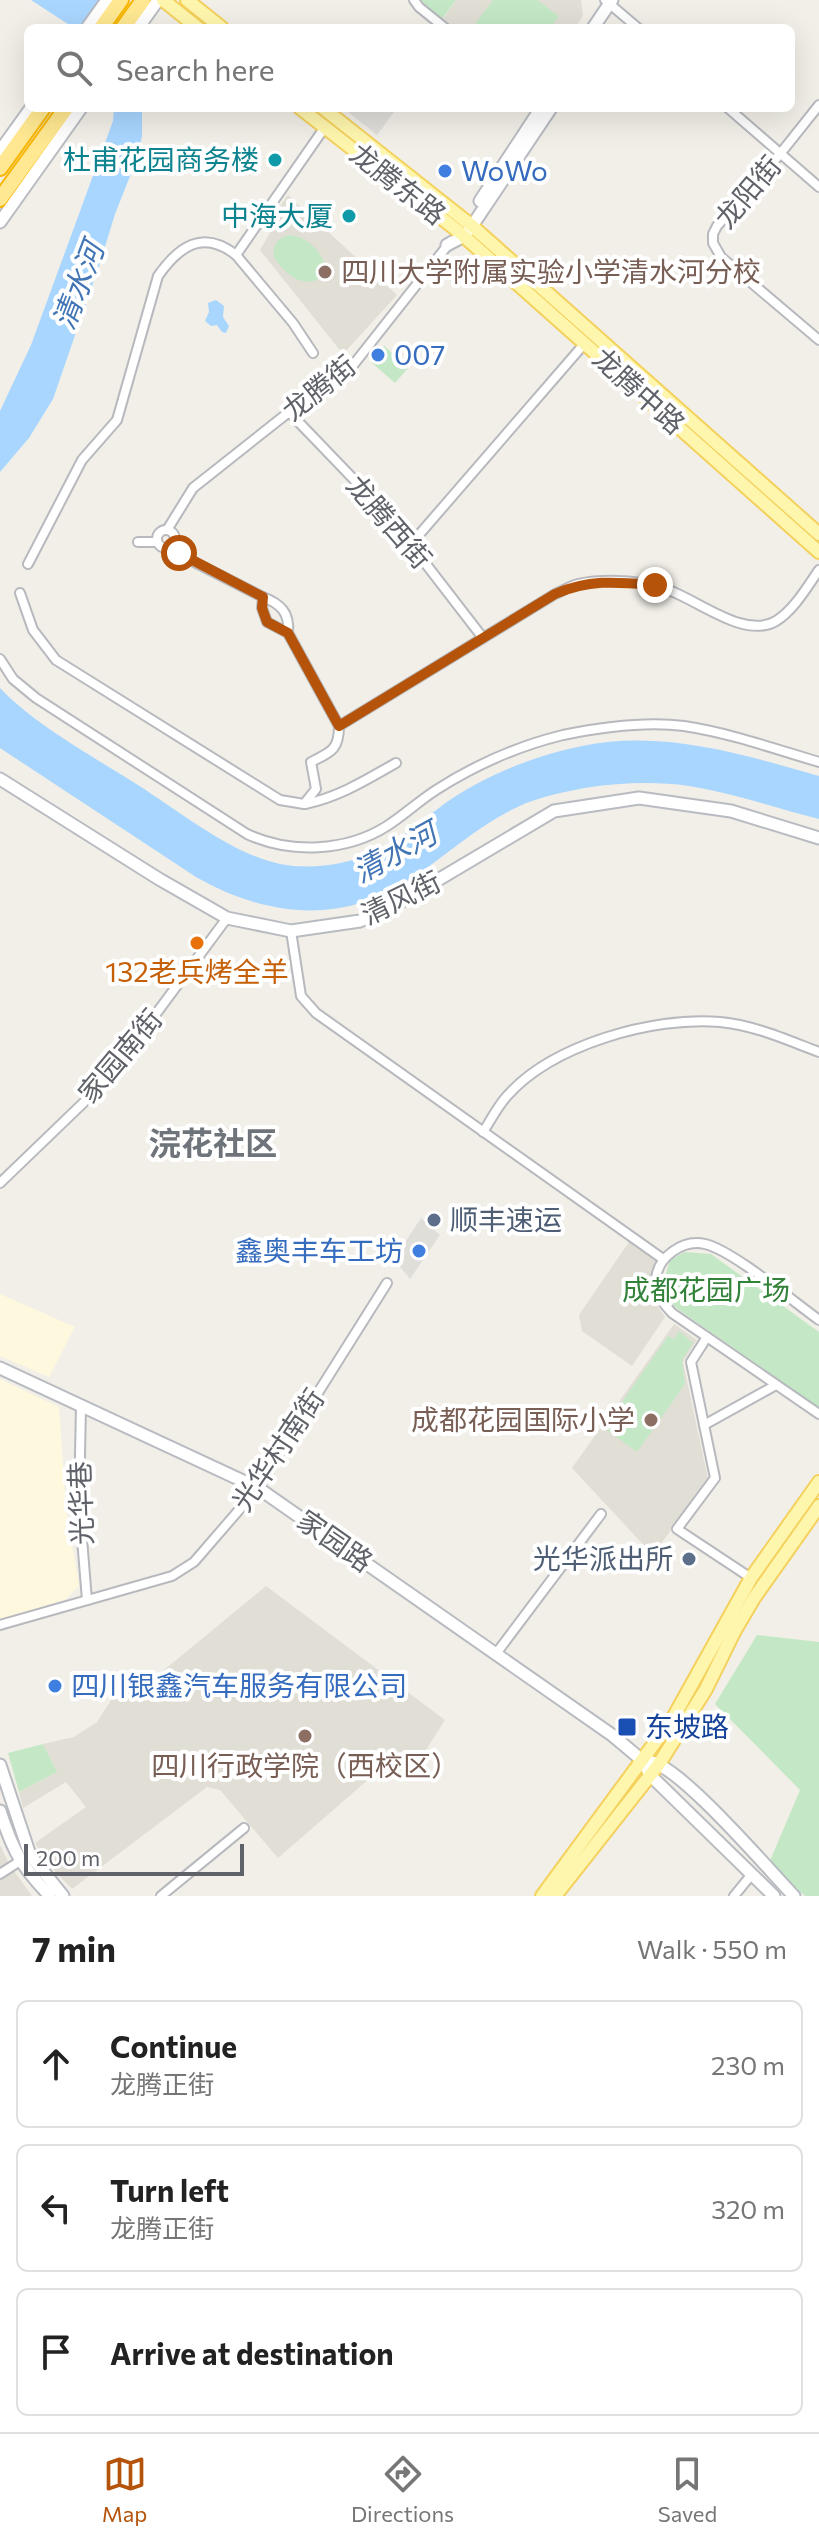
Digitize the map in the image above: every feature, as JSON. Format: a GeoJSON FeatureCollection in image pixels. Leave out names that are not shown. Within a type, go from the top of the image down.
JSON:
{"type":"FeatureCollection","features":[{"type":"Feature","properties":{"kind":"highway"},"geometry":{"type":"LineString","coordinates":[[104,24],[121,0]]}},
{"type":"Feature","properties":{"kind":"highway"},"geometry":{"type":"LineString","coordinates":[[126,24],[143,0]]}},
{"type":"Feature","properties":{"kind":"highway"},"geometry":{"type":"LineString","coordinates":[[0,168],[40,112]]}},
{"type":"Feature","properties":{"kind":"highway"},"geometry":{"type":"LineString","coordinates":[[0,199],[63,112]]}},
{"type":"Feature","properties":{"kind":"main road"},"geometry":{"type":"LineString","coordinates":[[160,0],[193,24]]}},
{"type":"Feature","properties":{"kind":"main road"},"geometry":{"type":"LineString","coordinates":[[187,0],[217,24]]}},
{"type":"Feature","properties":{"kind":"main road","name":"龙腾东路"},"geometry":{"type":"LineString","coordinates":[[305,112],[465,229]]}},
{"type":"Feature","properties":{"kind":"main road","name":"龙腾东路"},"geometry":{"type":"LineString","coordinates":[[328,112],[465,229]]}},
{"type":"Feature","properties":{"kind":"main road","name":"龙腾中路"},"geometry":{"type":"LineString","coordinates":[[465,229],[585,343],[819,552]]}},
{"type":"Feature","properties":{"kind":"main road","name":"龙腾中路"},"geometry":{"type":"LineString","coordinates":[[465,229],[819,534]]}},
{"type":"Feature","properties":{"kind":"main road"},"geometry":{"type":"LineString","coordinates":[[542,1896],[673,1718],[751,1578],[819,1482]]}},
{"type":"Feature","properties":{"kind":"main road"},"geometry":{"type":"LineString","coordinates":[[555,1896],[659,1764],[706,1689],[754,1598],[819,1506]]}},
{"type":"Feature","properties":{"kind":"street"},"geometry":{"type":"LineString","coordinates":[[90,24],[107,0]]}},
{"type":"Feature","properties":{"kind":"street"},"geometry":{"type":"LineString","coordinates":[[141,24],[160,0]]}},
{"type":"Feature","properties":{"kind":"street"},"geometry":{"type":"LineString","coordinates":[[414,0],[440,24]]}},
{"type":"Feature","properties":{"kind":"street"},"geometry":{"type":"LineString","coordinates":[[596,24],[612,2]]}},
{"type":"Feature","properties":{"kind":"street"},"geometry":{"type":"LineString","coordinates":[[604,24],[612,2]]}},
{"type":"Feature","properties":{"kind":"street"},"geometry":{"type":"LineString","coordinates":[[612,2],[634,24]]}},
{"type":"Feature","properties":{"kind":"street","name":"龙阳街"},"geometry":{"type":"LineString","coordinates":[[819,105],[723,217],[713,234],[713,243],[721,257],[819,340]]}},
{"type":"Feature","properties":{"kind":"street"},"geometry":{"type":"LineString","coordinates":[[0,151],[28,112]]}},
{"type":"Feature","properties":{"kind":"street"},"geometry":{"type":"LineString","coordinates":[[0,222],[78,112]]}},
{"type":"Feature","properties":{"kind":"street"},"geometry":{"type":"LineString","coordinates":[[465,229],[538,112]]}},
{"type":"Feature","properties":{"kind":"street"},"geometry":{"type":"LineString","coordinates":[[447,245],[465,229],[548,112]]}},
{"type":"Feature","properties":{"kind":"street"},"geometry":{"type":"LineString","coordinates":[[733,112],[819,187]]}},
{"type":"Feature","properties":{"kind":"street"},"geometry":{"type":"LineString","coordinates":[[236,255],[325,127]]}},
{"type":"Feature","properties":{"kind":"street"},"geometry":{"type":"LineString","coordinates":[[28,564],[82,460],[117,420],[158,276],[177,253],[196,243],[215,242],[225,246],[293,323],[313,353]]}},
{"type":"Feature","properties":{"kind":"street","name":"龙腾街"},"geometry":{"type":"LineString","coordinates":[[167,530],[193,488],[354,364],[447,245]]}},
{"type":"Feature","properties":{"kind":"street"},"geometry":{"type":"LineString","coordinates":[[411,544],[585,343]]}},
{"type":"Feature","properties":{"kind":"street","name":"龙腾西街"},"geometry":{"type":"LineString","coordinates":[[289,412],[388,515],[483,638]]}},
{"type":"Feature","properties":{"kind":"street"},"geometry":{"type":"LineString","coordinates":[[157,542],[159,533],[167,530],[175,538],[173,546]]}},
{"type":"Feature","properties":{"kind":"street"},"geometry":{"type":"LineString","coordinates":[[138,542],[157,542],[164,549],[173,546]]}},
{"type":"Feature","properties":{"kind":"street"},"geometry":{"type":"LineString","coordinates":[[173,546],[194,562],[284,609],[289,621],[288,633],[339,726],[338,743],[311,762],[316,789],[329,799]]}},
{"type":"Feature","properties":{"kind":"street"},"geometry":{"type":"LineString","coordinates":[[339,726],[555,594],[577,584],[614,582],[655,585],[678,592],[742,625],[758,627],[776,621],[795,603],[819,570]]}},
{"type":"Feature","properties":{"kind":"street"},"geometry":{"type":"LineString","coordinates":[[20,593],[33,630],[56,660],[270,795],[288,803],[304,804],[329,799],[396,763]]}},
{"type":"Feature","properties":{"kind":"street"},"geometry":{"type":"LineString","coordinates":[[263,597],[262,608],[267,622],[288,633]]}},
{"type":"Feature","properties":{"kind":"street"},"geometry":{"type":"LineString","coordinates":[[0,659],[13,679],[36,698],[247,834],[273,844],[300,848],[327,846],[368,836],[386,827],[434,791],[492,759],[530,744],[610,727],[648,724],[684,726],[819,762]]}},
{"type":"Feature","properties":{"kind":"street","name":"清风街"},"geometry":{"type":"LineString","coordinates":[[0,779],[227,918],[291,931],[360,921],[399,903],[554,811],[639,798],[731,811],[819,838]]}},
{"type":"Feature","properties":{"kind":"street"},"geometry":{"type":"LineString","coordinates":[[304,804],[316,789]]}},
{"type":"Feature","properties":{"kind":"street","name":"家园南街"},"geometry":{"type":"LineString","coordinates":[[0,1183],[107,1080],[227,918]]}},
{"type":"Feature","properties":{"kind":"street"},"geometry":{"type":"LineString","coordinates":[[291,931],[301,996],[307,1005],[663,1259]]}},
{"type":"Feature","properties":{"kind":"street"},"geometry":{"type":"LineString","coordinates":[[483,1132],[507,1096],[551,1060],[600,1040],[657,1024],[720,1022],[771,1034],[819,1052]]}},
{"type":"Feature","properties":{"kind":"street"},"geometry":{"type":"LineString","coordinates":[[819,1320],[723,1251],[703,1243],[678,1247],[663,1259],[655,1281],[663,1304],[819,1414]]}},
{"type":"Feature","properties":{"kind":"street","name":"光华村南街"},"geometry":{"type":"LineString","coordinates":[[0,1625],[172,1576],[194,1562],[258,1488],[387,1283]]}},
{"type":"Feature","properties":{"kind":"street"},"geometry":{"type":"LineString","coordinates":[[707,1337],[691,1362],[715,1478],[677,1529],[751,1578]]}},
{"type":"Feature","properties":{"kind":"street","name":"家园路"},"geometry":{"type":"LineString","coordinates":[[0,1368],[258,1488],[612,1735],[643,1761]]}},
{"type":"Feature","properties":{"kind":"street"},"geometry":{"type":"LineString","coordinates":[[704,1425],[776,1385]]}},
{"type":"Feature","properties":{"kind":"street","name":"光华巷"},"geometry":{"type":"LineString","coordinates":[[81,1406],[79,1502],[87,1600]]}},
{"type":"Feature","properties":{"kind":"street"},"geometry":{"type":"LineString","coordinates":[[495,1655],[601,1514]]}},
{"type":"Feature","properties":{"kind":"street"},"geometry":{"type":"LineString","coordinates":[[643,1761],[659,1764],[694,1791],[794,1896]]}},
{"type":"Feature","properties":{"kind":"street"},"geometry":{"type":"LineString","coordinates":[[643,1761],[650,1775],[774,1896]]}},
{"type":"Feature","properties":{"kind":"street"},"geometry":{"type":"LineString","coordinates":[[0,1765],[30,1855],[63,1896]]}},
{"type":"Feature","properties":{"kind":"street"},"geometry":{"type":"LineString","coordinates":[[0,1811],[8,1838],[24,1870],[50,1896]]}},
{"type":"Feature","properties":{"kind":"street"},"geometry":{"type":"LineString","coordinates":[[161,1896],[244,1828]]}},
{"type":"Feature","properties":{"kind":"street"},"geometry":{"type":"LineString","coordinates":[[0,1874],[20,1861]]}},
{"type":"Feature","properties":{"kind":"street"},"geometry":{"type":"LineString","coordinates":[[734,1896],[752,1874]]}},
{"type":"Feature","properties":{"kind":"shaded area"},"geometry":{"type":"Polygon","coordinates":[[[456,0],[581,0],[583,16],[578,24],[449,24],[443,19],[456,0]]]}},
{"type":"Feature","properties":{"kind":"shaded area"},"geometry":{"type":"Polygon","coordinates":[[[348,112],[394,112],[377,135],[348,112]]]}},
{"type":"Feature","properties":{"kind":"shaded area","name":"四川大学附属实验小学清水河分校"},"geometry":{"type":"Polygon","coordinates":[[[288,195],[397,295],[343,354],[260,250],[278,219],[275,213],[288,195]]]}},
{"type":"Feature","properties":{"kind":"shaded area"},"geometry":{"type":"Polygon","coordinates":[[[421,1218],[440,1235],[410,1279],[394,1259],[421,1218]]]}},
{"type":"Feature","properties":{"kind":"shaded area"},"geometry":{"type":"Polygon","coordinates":[[[629,1242],[658,1262],[649,1293],[665,1317],[632,1366],[582,1331],[579,1315],[629,1242]]]}},
{"type":"Feature","properties":{"kind":"shaded area"},"geometry":{"type":"Polygon","coordinates":[[[0,1294],[75,1327],[49,1377],[0,1356],[0,1294]]]}},
{"type":"Feature","properties":{"kind":"shaded area","name":"成都花园国际小学"},"geometry":{"type":"Polygon","coordinates":[[[674,1324],[697,1340],[683,1362],[708,1479],[653,1555],[572,1468],[674,1324]]]}},
{"type":"Feature","properties":{"kind":"shaded area"},"geometry":{"type":"Polygon","coordinates":[[[0,1379],[59,1407],[66,1508],[79,1586],[66,1599],[0,1620],[0,1379]]]}},
{"type":"Feature","properties":{"kind":"shaded area","name":"四川行政学院（西校区）"},"geometry":{"type":"Polygon","coordinates":[[[266,1586],[445,1720],[419,1761],[400,1752],[278,1858],[220,1790],[207,1787],[72,1889],[49,1865],[35,1843],[86,1807],[66,1782],[23,1808],[19,1792],[57,1772],[43,1744],[74,1737],[97,1722],[124,1680],[143,1693],[164,1670],[266,1586]]]}},
{"type":"Feature","properties":{"kind":"shaded area"},"geometry":{"type":"Polygon","coordinates":[[[0,1845],[9,1864],[32,1896],[0,1896],[0,1845]]]}},
{"type":"Feature","properties":{"kind":"green space"},"geometry":{"type":"Polygon","coordinates":[[[420,0],[456,0],[442,19],[420,0]]]}},
{"type":"Feature","properties":{"kind":"green space"},"geometry":{"type":"Polygon","coordinates":[[[493,0],[537,0],[559,16],[554,24],[475,24],[493,0]]]}},
{"type":"Feature","properties":{"kind":"green space"},"geometry":{"type":"Polygon","coordinates":[[[289,235],[306,241],[320,254],[325,265],[317,280],[298,280],[274,258],[276,243],[289,235]]]}},
{"type":"Feature","properties":{"kind":"green space"},"geometry":{"type":"Polygon","coordinates":[[[384,346],[409,367],[395,383],[371,362],[384,346]]]}},
{"type":"Feature","properties":{"kind":"green space","name":"成都花园广场"},"geometry":{"type":"Polygon","coordinates":[[[685,1252],[711,1254],[819,1332],[819,1408],[672,1305],[664,1280],[670,1260],[685,1252]]]}},
{"type":"Feature","properties":{"kind":"green space"},"geometry":{"type":"Polygon","coordinates":[[[679,1331],[693,1343],[682,1360],[685,1384],[637,1452],[604,1428],[668,1336],[674,1339],[679,1331]]]}},
{"type":"Feature","properties":{"kind":"green space"},"geometry":{"type":"Polygon","coordinates":[[[757,1635],[819,1642],[819,1896],[805,1896],[769,1863],[800,1790],[715,1704],[757,1635]]]}},
{"type":"Feature","properties":{"kind":"green space"},"geometry":{"type":"Polygon","coordinates":[[[43,1744],[57,1772],[19,1792],[8,1753],[43,1744]]]}},
{"type":"Feature","properties":{"kind":"water"},"geometry":{"type":"Polygon","coordinates":[[[31,0],[108,0],[135,24],[68,24],[31,0]]]}},
{"type":"Feature","properties":{"kind":"water","name":"清水河"},"geometry":{"type":"Polygon","coordinates":[[[114,112],[142,112],[138,156],[115,214],[53,399],[29,438],[0,472],[0,411],[31,345],[114,112]]]}},
{"type":"Feature","properties":{"kind":"water"},"geometry":{"type":"Polygon","coordinates":[[[216,300],[224,306],[223,317],[229,326],[226,333],[217,325],[211,326],[205,321],[209,312],[208,303],[216,300]]]}},
{"type":"Feature","properties":{"kind":"water","name":"清水河"},"geometry":{"type":"Polygon","coordinates":[[[0,688],[47,728],[225,842],[262,859],[292,866],[340,863],[363,856],[397,840],[459,794],[503,771],[550,754],[612,742],[642,740],[702,746],[819,776],[819,819],[689,786],[630,783],[590,787],[551,795],[516,808],[485,825],[414,877],[361,903],[333,909],[278,908],[223,891],[196,877],[0,748],[0,688]]]}},
{"type":"Feature","properties":{"kind":"place","name":"杜甫花园商务楼"},"geometry":{"type":"Point","coordinates":[275,160]}},
{"type":"Feature","properties":{"kind":"place","name":"WoWo"},"geometry":{"type":"Point","coordinates":[445,171]}},
{"type":"Feature","properties":{"kind":"place","name":"中海大厦"},"geometry":{"type":"Point","coordinates":[349,216]}},
{"type":"Feature","properties":{"kind":"place","name":"四川大学附属实验小学清水河分校"},"geometry":{"type":"Point","coordinates":[325,272]}},
{"type":"Feature","properties":{"kind":"place","name":"007"},"geometry":{"type":"Point","coordinates":[378,355]}},
{"type":"Feature","properties":{"kind":"place","name":"132老兵烤全羊"},"geometry":{"type":"Point","coordinates":[197,943]}},
{"type":"Feature","properties":{"kind":"place","name":"顺丰速运"},"geometry":{"type":"Point","coordinates":[434,1220]}},
{"type":"Feature","properties":{"kind":"place","name":"鑫奥丰车工坊"},"geometry":{"type":"Point","coordinates":[419,1251]}},
{"type":"Feature","properties":{"kind":"place","name":"成都花园国际小学"},"geometry":{"type":"Point","coordinates":[651,1420]}},
{"type":"Feature","properties":{"kind":"place","name":"光华派出所"},"geometry":{"type":"Point","coordinates":[689,1559]}},
{"type":"Feature","properties":{"kind":"place","name":"四川银鑫汽车服务有限公司"},"geometry":{"type":"Point","coordinates":[55,1686]}},
{"type":"Feature","properties":{"kind":"place","name":"东坡路"},"geometry":{"type":"Point","coordinates":[627,1727]}},
{"type":"Feature","properties":{"kind":"place","name":"四川行政学院（西校区）"},"geometry":{"type":"Point","coordinates":[305,1736]}},
{"type":"Feature","properties":{"kind":"district","name":"浣花社区"},"geometry":{"type":"Point","coordinates":[213,1144]}},
{"type":"Feature","properties":{"kind":"route"},"geometry":{"type":"LineString","coordinates":[[179,553],[263,597],[262,608],[267,622],[288,633],[339,726],[555,594],[577,584],[614,582],[655,585]]}}]}
